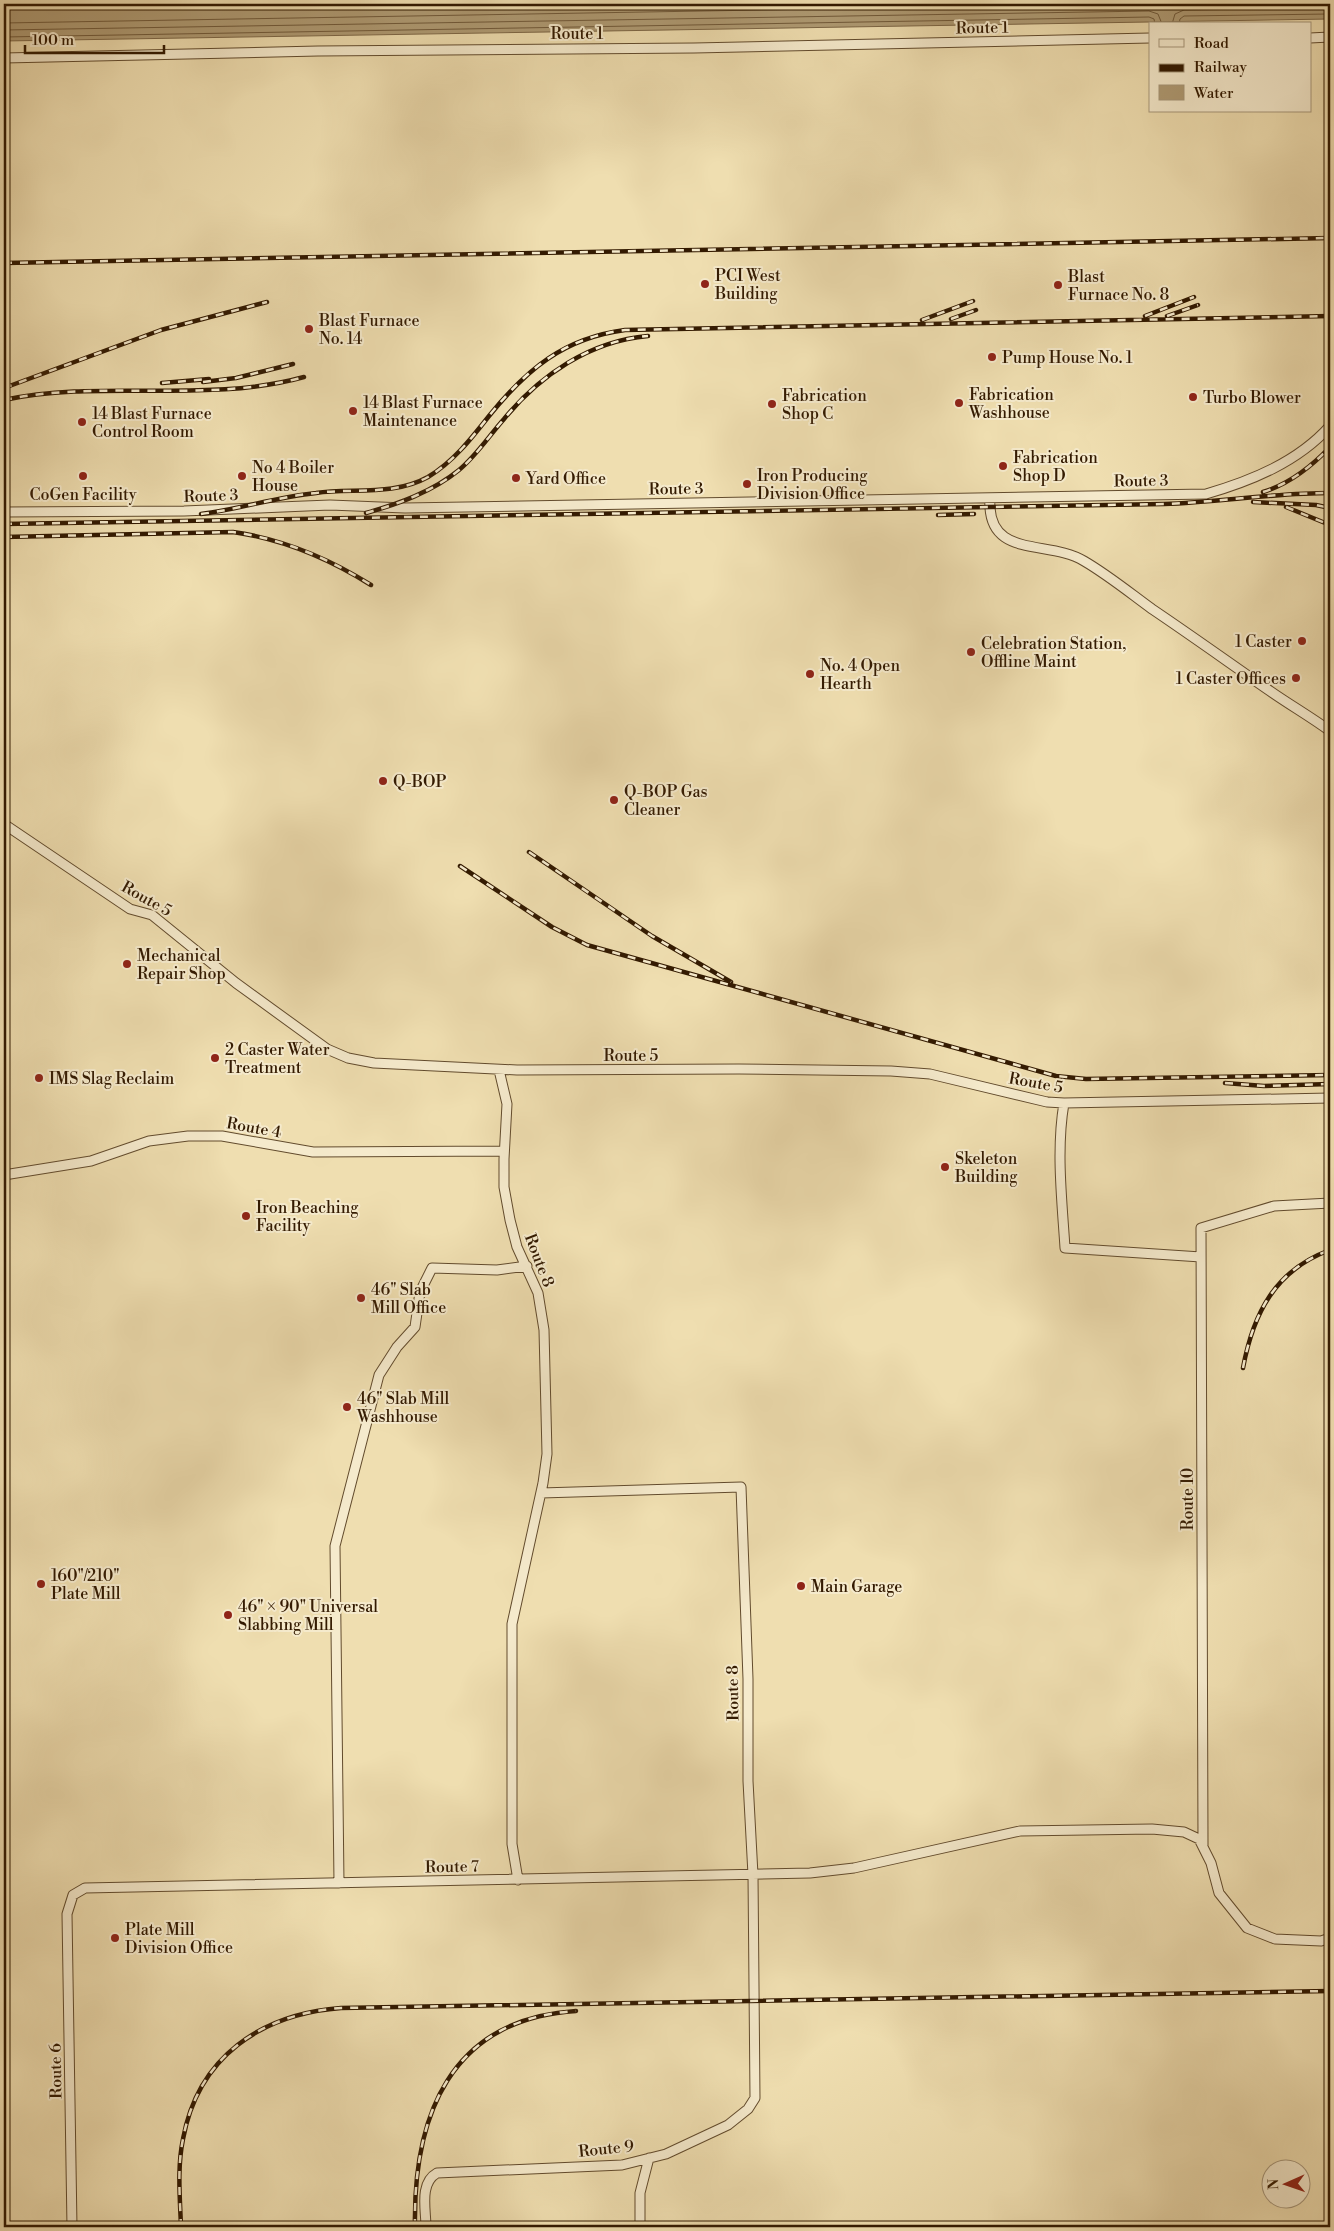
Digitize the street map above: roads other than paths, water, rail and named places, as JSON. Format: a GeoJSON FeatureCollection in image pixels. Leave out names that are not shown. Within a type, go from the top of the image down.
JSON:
{"type":"FeatureCollection","features":[{"type":"Feature","properties":{"kind":"street"},"geometry":{"type":"LineString","coordinates":[[1312,38],[1330,37]]}},
{"type":"Feature","properties":{"kind":"street","name":"Route 1"},"geometry":{"type":"LineString","coordinates":[[4,58],[328,50],[694,48],[1149,38]]}},
{"type":"Feature","properties":{"kind":"street","name":"Route 3"},"geometry":{"type":"LineString","coordinates":[[4,512],[184,511],[330,505],[405,508],[1206,494],[1239,484],[1296,456],[1330,426]]}},
{"type":"Feature","properties":{"kind":"street"},"geometry":{"type":"LineString","coordinates":[[990,498],[992,525],[1000,536],[1013,542],[1083,559],[1330,731]]}},
{"type":"Feature","properties":{"kind":"street","name":"Route 5"},"geometry":{"type":"LineString","coordinates":[[4,824],[130,909],[152,915],[236,983],[327,1049],[348,1058],[374,1063],[499,1070],[739,1069],[891,1071],[930,1074],[1047,1102],[1064,1103],[1330,1098]]}},
{"type":"Feature","properties":{"kind":"street","name":"Route 8"},"geometry":{"type":"LineString","coordinates":[[499,1070],[507,1104],[504,1188],[517,1247],[538,1293],[544,1330],[547,1454],[541,1493],[512,1624],[512,1844],[518,1880]]}},
{"type":"Feature","properties":{"kind":"street"},"geometry":{"type":"LineString","coordinates":[[1064,1103],[1061,1122],[1061,1171],[1065,1248],[1201,1257]]}},
{"type":"Feature","properties":{"kind":"street","name":"Route 4"},"geometry":{"type":"LineString","coordinates":[[4,1175],[91,1161],[149,1141],[188,1136],[222,1136],[312,1152],[504,1150]]}},
{"type":"Feature","properties":{"kind":"street","name":"Route 10"},"geometry":{"type":"LineString","coordinates":[[1203,1847],[1201,1228],[1274,1206],[1330,1203]]}},
{"type":"Feature","properties":{"kind":"street"},"geometry":{"type":"LineString","coordinates":[[339,1883],[335,1546],[379,1375],[397,1347],[415,1327],[420,1292],[432,1268],[496,1270],[527,1266]]}},
{"type":"Feature","properties":{"kind":"street","name":"Route 8"},"geometry":{"type":"LineString","coordinates":[[541,1493],[741,1487],[748,1679],[748,1781],[753,1875],[755,2098]]}},
{"type":"Feature","properties":{"kind":"street","name":"Route 7"},"geometry":{"type":"LineString","coordinates":[[67,1914],[73,1895],[84,1888],[810,1873],[854,1868],[1020,1831],[1152,1829],[1184,1832],[1199,1839],[1203,1847]]}},
{"type":"Feature","properties":{"kind":"street"},"geometry":{"type":"LineString","coordinates":[[1203,1847],[1219,1893],[1247,1928],[1275,1939],[1326,1940]]}},
{"type":"Feature","properties":{"kind":"street","name":"Route 6"},"geometry":{"type":"LineString","coordinates":[[67,1914],[72,2227]]}},
{"type":"Feature","properties":{"kind":"street","name":"Route 9"},"geometry":{"type":"LineString","coordinates":[[426,2227],[427,2182],[429,2178],[441,2172],[622,2165],[666,2154],[728,2125],[748,2109],[755,2098]]}},
{"type":"Feature","properties":{"kind":"street"},"geometry":{"type":"LineString","coordinates":[[640,2227],[640,2193],[649,2158]]}},
{"type":"Feature","properties":{"kind":"water"},"geometry":{"type":"Polygon","coordinates":[[[4,4],[1330,4],[1330,19],[4,41],[4,4]]]}},
{"type":"Feature","properties":{"kind":"railway"},"geometry":{"type":"LineString","coordinates":[[4,263],[1330,238]]}},
{"type":"Feature","properties":{"kind":"railway"},"geometry":{"type":"LineString","coordinates":[[1145,316],[1194,297]]}},
{"type":"Feature","properties":{"kind":"railway"},"geometry":{"type":"LineString","coordinates":[[922,320],[973,301]]}},
{"type":"Feature","properties":{"kind":"railway"},"geometry":{"type":"LineString","coordinates":[[4,388],[161,330],[267,302]]}},
{"type":"Feature","properties":{"kind":"railway"},"geometry":{"type":"LineString","coordinates":[[1167,316],[1198,305]]}},
{"type":"Feature","properties":{"kind":"railway"},"geometry":{"type":"LineString","coordinates":[[951,319],[976,310]]}},
{"type":"Feature","properties":{"kind":"railway"},"geometry":{"type":"LineString","coordinates":[[201,514],[301,495],[387,489],[415,483],[428,477],[454,457],[503,399],[548,358],[583,340],[625,330],[1330,316]]}},
{"type":"Feature","properties":{"kind":"railway"},"geometry":{"type":"LineString","coordinates":[[366,513],[390,506],[426,491],[449,478],[471,459],[518,403],[550,375],[568,363],[606,345],[648,336]]}},
{"type":"Feature","properties":{"kind":"railway"},"geometry":{"type":"LineString","coordinates":[[203,382],[236,378],[293,364]]}},
{"type":"Feature","properties":{"kind":"railway"},"geometry":{"type":"LineString","coordinates":[[4,400],[78,391],[230,389],[267,385],[304,377]]}},
{"type":"Feature","properties":{"kind":"railway"},"geometry":{"type":"LineString","coordinates":[[162,383],[209,379]]}},
{"type":"Feature","properties":{"kind":"railway"},"geometry":{"type":"LineString","coordinates":[[1263,492],[1273,489],[1300,474],[1330,447]]}},
{"type":"Feature","properties":{"kind":"railway"},"geometry":{"type":"LineString","coordinates":[[4,524],[1164,504],[1288,494],[1330,493]]}},
{"type":"Feature","properties":{"kind":"railway"},"geometry":{"type":"LineString","coordinates":[[1253,502],[1316,505],[1330,508]]}},
{"type":"Feature","properties":{"kind":"railway"},"geometry":{"type":"LineString","coordinates":[[1286,507],[1330,525]]}},
{"type":"Feature","properties":{"kind":"railway"},"geometry":{"type":"LineString","coordinates":[[938,515],[974,514]]}},
{"type":"Feature","properties":{"kind":"railway"},"geometry":{"type":"LineString","coordinates":[[4,537],[233,532],[270,539],[305,551],[338,566],[371,585]]}},
{"type":"Feature","properties":{"kind":"railway"},"geometry":{"type":"LineString","coordinates":[[529,852],[652,936],[731,982]]}},
{"type":"Feature","properties":{"kind":"railway"},"geometry":{"type":"LineString","coordinates":[[460,866],[552,927],[587,945],[1056,1076],[1086,1079],[1330,1075]]}},
{"type":"Feature","properties":{"kind":"railway"},"geometry":{"type":"LineString","coordinates":[[1225,1083],[1264,1086],[1330,1084]]}},
{"type":"Feature","properties":{"kind":"railway"},"geometry":{"type":"LineString","coordinates":[[1243,1368],[1253,1330],[1260,1312],[1270,1296],[1295,1269],[1330,1250]]}},
{"type":"Feature","properties":{"kind":"railway"},"geometry":{"type":"LineString","coordinates":[[181,2227],[179,2183],[181,2150],[191,2110],[203,2085],[218,2063],[238,2045],[260,2030],[285,2019],[312,2012],[341,2008],[1330,1991]]}},
{"type":"Feature","properties":{"kind":"railway"},"geometry":{"type":"LineString","coordinates":[[415,2227],[416,2186],[422,2148],[432,2112],[448,2080],[469,2054],[497,2033],[533,2018],[576,2011]]}},
{"type":"Feature","properties":{"kind":"place","name":"PCI West Building"},"geometry":{"type":"Point","coordinates":[705,284]}},
{"type":"Feature","properties":{"kind":"place","name":"Blast Furnace No. 8"},"geometry":{"type":"Point","coordinates":[1058,285]}},
{"type":"Feature","properties":{"kind":"place","name":"Blast Furnace No. 14"},"geometry":{"type":"Point","coordinates":[309,329]}},
{"type":"Feature","properties":{"kind":"place","name":"Pump House No. 1"},"geometry":{"type":"Point","coordinates":[992,357]}},
{"type":"Feature","properties":{"kind":"place","name":"Turbo Blower"},"geometry":{"type":"Point","coordinates":[1193,397]}},
{"type":"Feature","properties":{"kind":"place","name":"Fabrication Washhouse"},"geometry":{"type":"Point","coordinates":[959,403]}},
{"type":"Feature","properties":{"kind":"place","name":"Fabrication Shop C"},"geometry":{"type":"Point","coordinates":[772,404]}},
{"type":"Feature","properties":{"kind":"place","name":"14 Blast Furnace Maintenance"},"geometry":{"type":"Point","coordinates":[353,411]}},
{"type":"Feature","properties":{"kind":"place","name":"14 Blast Furnace Control Room"},"geometry":{"type":"Point","coordinates":[82,422]}},
{"type":"Feature","properties":{"kind":"place","name":"Fabrication Shop D"},"geometry":{"type":"Point","coordinates":[1003,466]}},
{"type":"Feature","properties":{"kind":"place","name":"CoGen Facility"},"geometry":{"type":"Point","coordinates":[83,476]}},
{"type":"Feature","properties":{"kind":"place","name":"No 4 Boiler House"},"geometry":{"type":"Point","coordinates":[242,476]}},
{"type":"Feature","properties":{"kind":"place","name":"Yard Office"},"geometry":{"type":"Point","coordinates":[516,478]}},
{"type":"Feature","properties":{"kind":"place","name":"Iron Producing Division Office"},"geometry":{"type":"Point","coordinates":[747,484]}},
{"type":"Feature","properties":{"kind":"place","name":"1 Caster"},"geometry":{"type":"Point","coordinates":[1302,641]}},
{"type":"Feature","properties":{"kind":"place","name":"Celebration Station, Offline Maint"},"geometry":{"type":"Point","coordinates":[971,652]}},
{"type":"Feature","properties":{"kind":"place","name":"No. 4 Open Hearth"},"geometry":{"type":"Point","coordinates":[810,674]}},
{"type":"Feature","properties":{"kind":"place","name":"1 Caster Offices"},"geometry":{"type":"Point","coordinates":[1296,678]}},
{"type":"Feature","properties":{"kind":"place","name":"Q-BOP"},"geometry":{"type":"Point","coordinates":[383,781]}},
{"type":"Feature","properties":{"kind":"place","name":"Q-BOP Gas Cleaner"},"geometry":{"type":"Point","coordinates":[614,800]}},
{"type":"Feature","properties":{"kind":"place","name":"Mechanical Repair Shop"},"geometry":{"type":"Point","coordinates":[127,964]}},
{"type":"Feature","properties":{"kind":"place","name":"2 Caster Water Treatment"},"geometry":{"type":"Point","coordinates":[215,1058]}},
{"type":"Feature","properties":{"kind":"place","name":"IMS Slag Reclaim"},"geometry":{"type":"Point","coordinates":[39,1078]}},
{"type":"Feature","properties":{"kind":"place","name":"Skeleton Building"},"geometry":{"type":"Point","coordinates":[945,1167]}},
{"type":"Feature","properties":{"kind":"place","name":"Iron Beaching Facility"},"geometry":{"type":"Point","coordinates":[246,1216]}},
{"type":"Feature","properties":{"kind":"place","name":"46\" Slab Mill Office"},"geometry":{"type":"Point","coordinates":[361,1298]}},
{"type":"Feature","properties":{"kind":"place","name":"46\" Slab Mill Washhouse"},"geometry":{"type":"Point","coordinates":[347,1407]}},
{"type":"Feature","properties":{"kind":"place","name":"160\"/210\" Plate Mill"},"geometry":{"type":"Point","coordinates":[41,1584]}},
{"type":"Feature","properties":{"kind":"place","name":"Main Garage"},"geometry":{"type":"Point","coordinates":[801,1586]}},
{"type":"Feature","properties":{"kind":"place","name":"46\" × 90\" Universal Slabbing Mill"},"geometry":{"type":"Point","coordinates":[228,1615]}},
{"type":"Feature","properties":{"kind":"place","name":"Plate Mill Division Office"},"geometry":{"type":"Point","coordinates":[115,1938]}}]}
